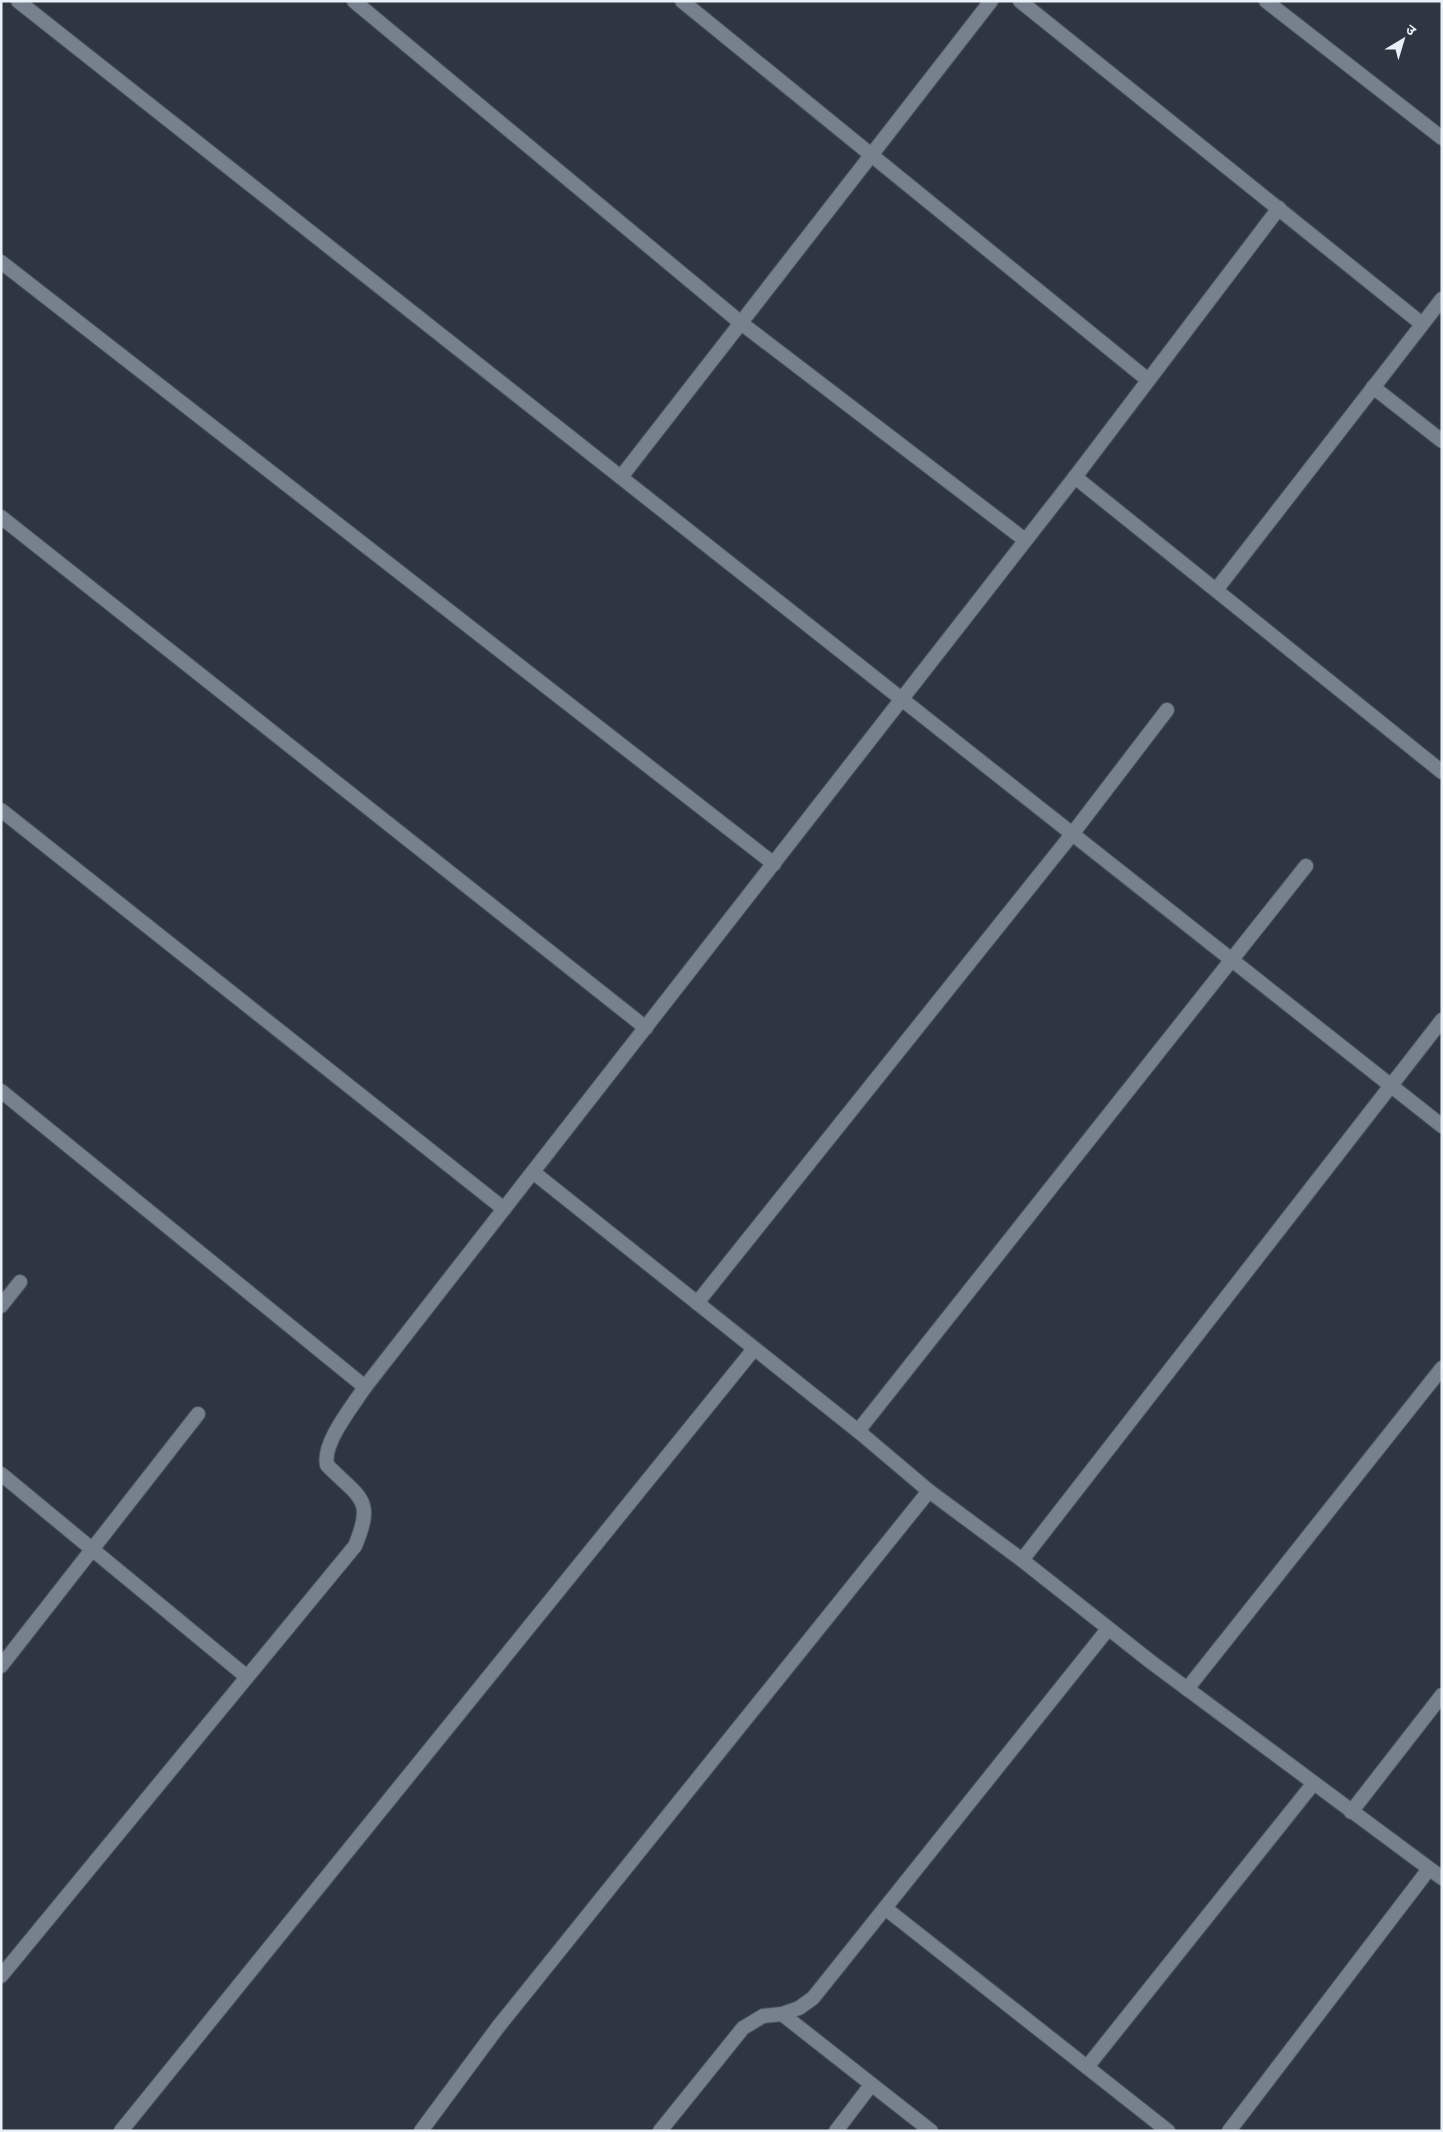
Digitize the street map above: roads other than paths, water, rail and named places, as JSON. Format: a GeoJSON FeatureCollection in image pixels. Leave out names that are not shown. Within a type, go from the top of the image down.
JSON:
{"type":"FeatureCollection","features":[{"type":"Feature","properties":{"kind":"street"},"geometry":{"type":"LineString","coordinates":[[18,1],[1442,1126]]}},
{"type":"Feature","properties":{"kind":"street"},"geometry":{"type":"LineString","coordinates":[[354,1],[741,323],[1025,540]]}},
{"type":"Feature","properties":{"kind":"street"},"geometry":{"type":"LineString","coordinates":[[682,1],[1148,380]]}},
{"type":"Feature","properties":{"kind":"street"},"geometry":{"type":"LineString","coordinates":[[621,477],[991,1]]}},
{"type":"Feature","properties":{"kind":"street"},"geometry":{"type":"LineString","coordinates":[[1020,1],[1422,324]]}},
{"type":"Feature","properties":{"kind":"street"},"geometry":{"type":"LineString","coordinates":[[1266,1],[1442,138]]}},
{"type":"Feature","properties":{"kind":"street"},"geometry":{"type":"LineString","coordinates":[[1,1976],[355,1546],[366,1512],[360,1498],[327,1466],[325,1458],[332,1439],[365,1388],[1075,477],[1279,208]]}},
{"type":"Feature","properties":{"kind":"street"},"geometry":{"type":"LineString","coordinates":[[1,262],[774,864]]}},
{"type":"Feature","properties":{"kind":"street"},"geometry":{"type":"LineString","coordinates":[[1216,590],[1442,299]]}},
{"type":"Feature","properties":{"kind":"street"},"geometry":{"type":"LineString","coordinates":[[1373,386],[1442,441]]}},
{"type":"Feature","properties":{"kind":"street"},"geometry":{"type":"LineString","coordinates":[[1075,477],[1442,772]]}},
{"type":"Feature","properties":{"kind":"street"},"geometry":{"type":"LineString","coordinates":[[1,517],[646,1028]]}},
{"type":"Feature","properties":{"kind":"street"},"geometry":{"type":"LineString","coordinates":[[697,1302],[1073,833],[1166,710]]}},
{"type":"Feature","properties":{"kind":"street"},"geometry":{"type":"LineString","coordinates":[[1,810],[504,1209]]}},
{"type":"Feature","properties":{"kind":"street"},"geometry":{"type":"LineString","coordinates":[[858,1431],[1306,866]]}},
{"type":"Feature","properties":{"kind":"street"},"geometry":{"type":"LineString","coordinates":[[1022,1560],[1442,1020]]}},
{"type":"Feature","properties":{"kind":"street"},"geometry":{"type":"LineString","coordinates":[[1,1091],[365,1388]]}},
{"type":"Feature","properties":{"kind":"street"},"geometry":{"type":"LineString","coordinates":[[534,1172],[858,1431],[929,1491],[1022,1560],[1187,1689],[1442,1878]]}},
{"type":"Feature","properties":{"kind":"street"},"geometry":{"type":"LineString","coordinates":[[1,1306],[20,1282]]}},
{"type":"Feature","properties":{"kind":"street"},"geometry":{"type":"LineString","coordinates":[[121,2131],[754,1349]]}},
{"type":"Feature","properties":{"kind":"street"},"geometry":{"type":"LineString","coordinates":[[1187,1689],[1442,1368]]}},
{"type":"Feature","properties":{"kind":"street"},"geometry":{"type":"LineString","coordinates":[[1,1666],[198,1414]]}},
{"type":"Feature","properties":{"kind":"street"},"geometry":{"type":"LineString","coordinates":[[1,1474],[247,1677]]}},
{"type":"Feature","properties":{"kind":"street"},"geometry":{"type":"LineString","coordinates":[[421,2131],[498,2027],[929,1491]]}},
{"type":"Feature","properties":{"kind":"street"},"geometry":{"type":"LineString","coordinates":[[660,2131],[743,2028],[763,2016],[782,2014],[799,2008],[813,1998],[1108,1628]]}},
{"type":"Feature","properties":{"kind":"street"},"geometry":{"type":"LineString","coordinates":[[1352,1812],[1442,1695]]}},
{"type":"Feature","properties":{"kind":"street"},"geometry":{"type":"LineString","coordinates":[[1087,2067],[1314,1784]]}},
{"type":"Feature","properties":{"kind":"street"},"geometry":{"type":"LineString","coordinates":[[1229,2131],[1429,1868]]}},
{"type":"Feature","properties":{"kind":"street"},"geometry":{"type":"LineString","coordinates":[[885,1908],[1168,2131]]}},
{"type":"Feature","properties":{"kind":"street"},"geometry":{"type":"LineString","coordinates":[[782,2014],[931,2131]]}},
{"type":"Feature","properties":{"kind":"street"},"geometry":{"type":"LineString","coordinates":[[836,2131],[871,2085]]}}]}
